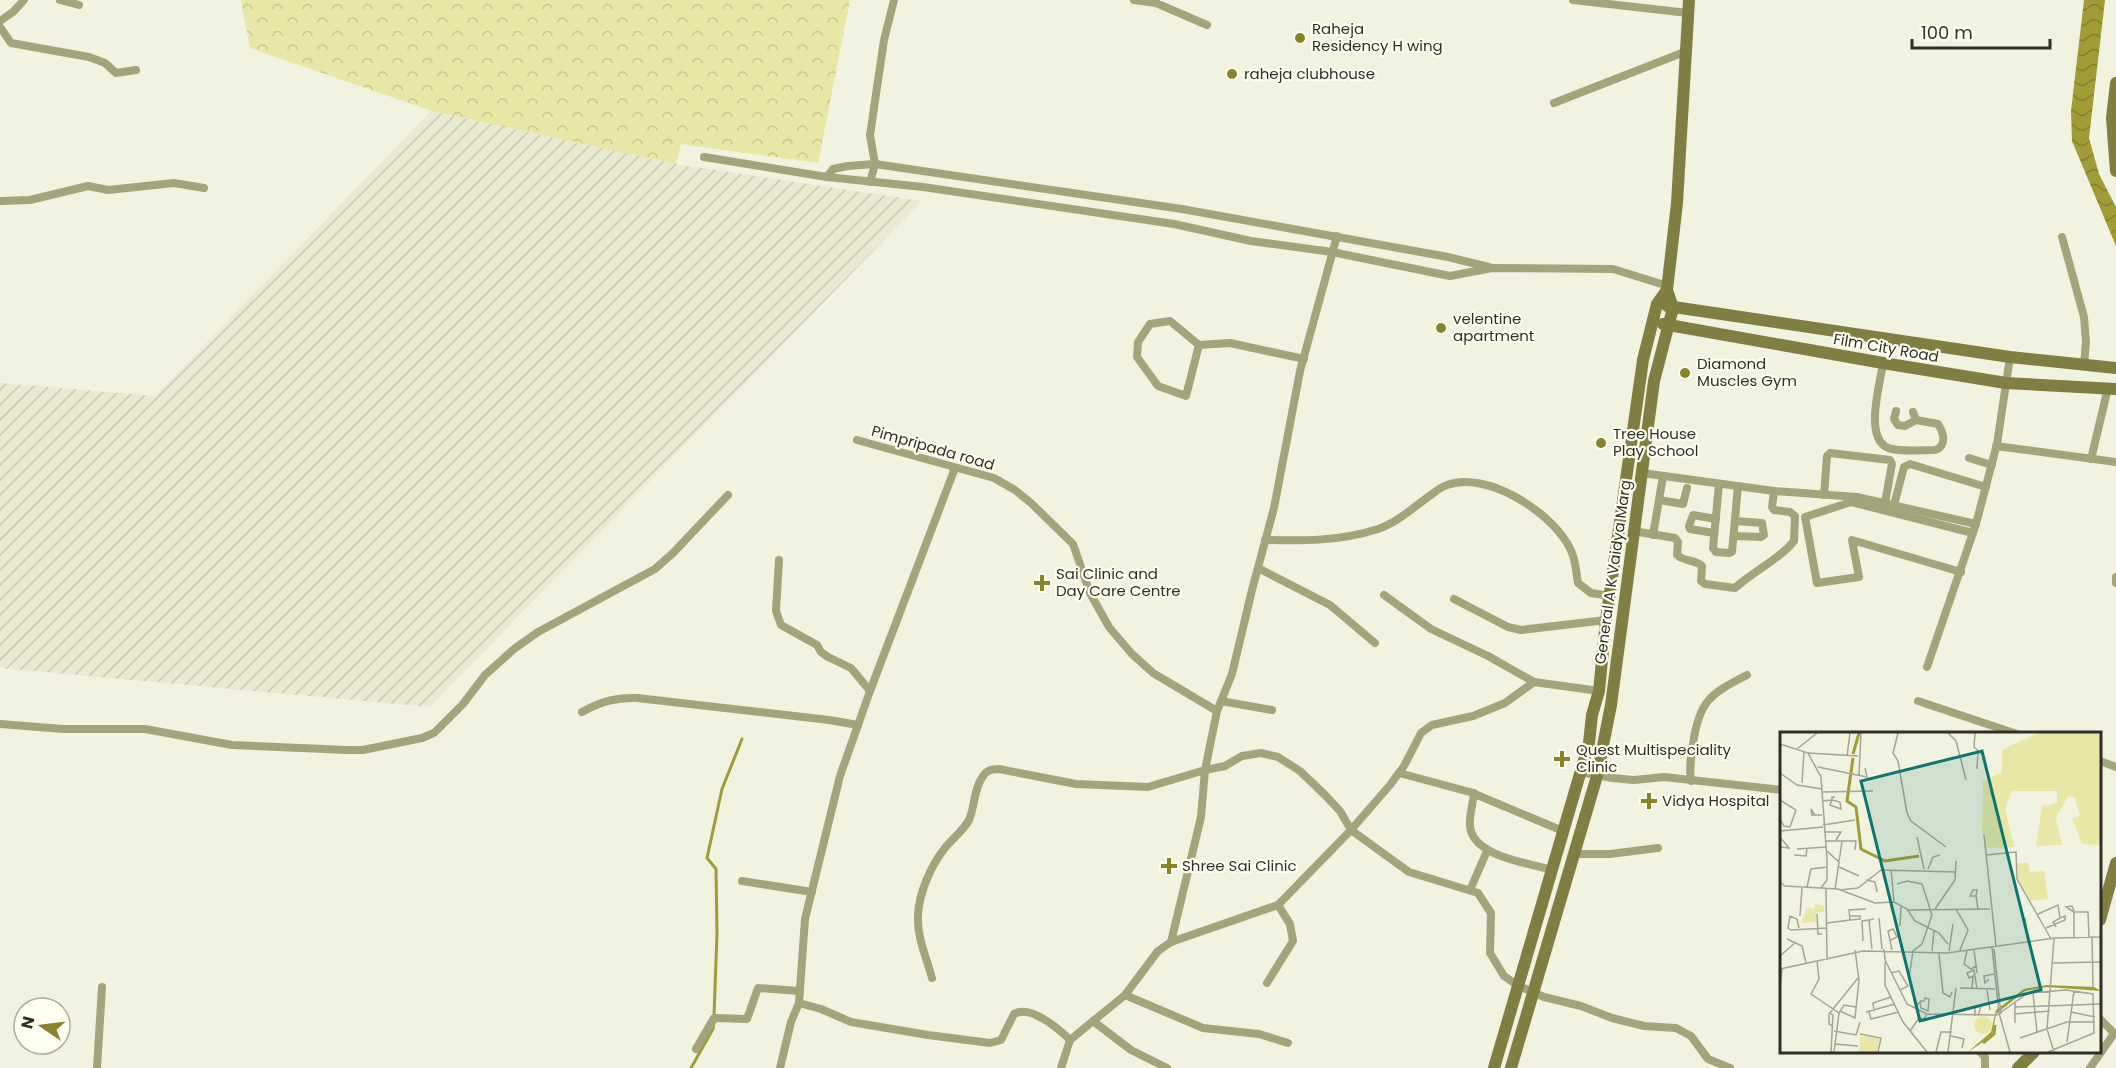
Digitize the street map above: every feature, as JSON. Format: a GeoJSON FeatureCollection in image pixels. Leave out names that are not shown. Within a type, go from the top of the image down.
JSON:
{"type":"FeatureCollection","features":[{"type":"Feature","properties":{"kind":"main road","name":"General A K Vaidya Marg"},"geometry":{"type":"LineString","coordinates":[[1511,1068],[1597,776],[1611,705],[1654,381],[1673,308],[1668,288],[1677,204],[1689,0]]}},
{"type":"Feature","properties":{"kind":"main road"},"geometry":{"type":"LineString","coordinates":[[2116,83],[2112,118],[2116,165]]}},
{"type":"Feature","properties":{"kind":"main road"},"geometry":{"type":"LineString","coordinates":[[1658,304],[1668,288]]}},
{"type":"Feature","properties":{"kind":"main road","name":"General A K Vaidya Marg"},"geometry":{"type":"LineString","coordinates":[[1494,1068],[1589,743],[1592,715],[1599,691],[1606,620],[1641,371],[1658,304]]}},
{"type":"Feature","properties":{"kind":"main road","name":"Film City Road"},"geometry":{"type":"LineString","coordinates":[[1658,304],[2010,357],[2116,368]]}},
{"type":"Feature","properties":{"kind":"main road","name":"Film City Road"},"geometry":{"type":"LineString","coordinates":[[1653,321],[1669,326],[2006,383],[2112,388]]}},
{"type":"Feature","properties":{"kind":"main road"},"geometry":{"type":"LineString","coordinates":[[2101,916],[2116,862]]}},
{"type":"Feature","properties":{"kind":"main road"},"geometry":{"type":"LineString","coordinates":[[2018,1068],[2033,1053]]}},
{"type":"Feature","properties":{"kind":"street"},"geometry":{"type":"LineString","coordinates":[[0,21],[24,0]]}},
{"type":"Feature","properties":{"kind":"street"},"geometry":{"type":"LineString","coordinates":[[60,0],[79,5]]}},
{"type":"Feature","properties":{"kind":"street"},"geometry":{"type":"LineString","coordinates":[[870,182],[875,164],[870,135],[884,40],[894,0]]}},
{"type":"Feature","properties":{"kind":"street"},"geometry":{"type":"LineString","coordinates":[[1134,0],[1156,1],[1207,25]]}},
{"type":"Feature","properties":{"kind":"street"},"geometry":{"type":"LineString","coordinates":[[1573,0],[1688,13]]}},
{"type":"Feature","properties":{"kind":"street"},"geometry":{"type":"LineString","coordinates":[[0,27],[11,43],[89,57],[105,63],[116,73],[136,70]]}},
{"type":"Feature","properties":{"kind":"street"},"geometry":{"type":"LineString","coordinates":[[1554,103],[1687,51]]}},
{"type":"Feature","properties":{"kind":"street"},"geometry":{"type":"LineString","coordinates":[[704,157],[827,177],[923,187],[1163,222],[1251,241],[1332,252],[1450,276],[1492,268],[1613,269],[1668,288]]}},
{"type":"Feature","properties":{"kind":"street"},"geometry":{"type":"LineString","coordinates":[[827,177],[833,169],[875,164],[1182,209],[1448,257],[1492,268]]}},
{"type":"Feature","properties":{"kind":"street"},"geometry":{"type":"LineString","coordinates":[[0,201],[30,200],[87,186],[108,189],[174,183],[204,188]]}},
{"type":"Feature","properties":{"kind":"street"},"geometry":{"type":"LineString","coordinates":[[1171,942],[1201,818],[1205,770],[1217,711],[1232,674],[1264,540],[1274,508],[1292,411],[1336,237]]}},
{"type":"Feature","properties":{"kind":"street"},"geometry":{"type":"LineString","coordinates":[[2062,237],[2084,317],[2086,342],[2084,364]]}},
{"type":"Feature","properties":{"kind":"street"},"geometry":{"type":"LineString","coordinates":[[1199,345],[1186,396],[1158,386],[1137,357],[1138,342],[1150,324],[1170,321],[1199,345],[1230,343],[1304,359]]}},
{"type":"Feature","properties":{"kind":"street"},"geometry":{"type":"LineString","coordinates":[[1927,666],[1975,529],[1996,446],[2010,357]]}},
{"type":"Feature","properties":{"kind":"street"},"geometry":{"type":"LineString","coordinates":[[1883,363],[1874,426],[1876,438],[1881,445],[1892,449],[1935,450],[1943,443],[1943,431],[1938,424],[1914,416],[1905,426],[1898,425],[1894,418],[1896,411]]}},
{"type":"Feature","properties":{"kind":"street"},"geometry":{"type":"LineString","coordinates":[[2091,459],[2112,388]]}},
{"type":"Feature","properties":{"kind":"street","name":"Pimpripada road"},"geometry":{"type":"LineString","coordinates":[[857,440],[994,478],[1015,490],[1073,544],[1090,593],[1109,627],[1131,653],[1154,673],[1217,711]]}},
{"type":"Feature","properties":{"kind":"street"},"geometry":{"type":"LineString","coordinates":[[1996,446],[2116,462]]}},
{"type":"Feature","properties":{"kind":"street"},"geometry":{"type":"LineString","coordinates":[[1824,495],[1827,456],[1830,453],[1890,460],[1892,464],[1889,504]]}},
{"type":"Feature","properties":{"kind":"street"},"geometry":{"type":"LineString","coordinates":[[1970,456],[1992,462]]}},
{"type":"Feature","properties":{"kind":"street"},"geometry":{"type":"LineString","coordinates":[[1889,504],[1904,466],[1910,464],[1986,488]]}},
{"type":"Feature","properties":{"kind":"street"},"geometry":{"type":"LineString","coordinates":[[780,1068],[791,1022],[799,1003],[805,919],[840,776],[955,468]]}},
{"type":"Feature","properties":{"kind":"street"},"geometry":{"type":"LineString","coordinates":[[1642,473],[1774,491],[1857,497],[1975,529]]}},
{"type":"Feature","properties":{"kind":"street"},"geometry":{"type":"LineString","coordinates":[[1653,535],[1663,476]]}},
{"type":"Feature","properties":{"kind":"street"},"geometry":{"type":"LineString","coordinates":[[1264,540],[1347,538],[1381,528],[1405,514],[1444,485],[1463,480],[1494,486],[1545,516],[1568,544],[1575,563],[1578,583],[1591,593],[1610,596]]}},
{"type":"Feature","properties":{"kind":"street"},"geometry":{"type":"LineString","coordinates":[[1719,484],[1713,548],[1716,552],[1732,552],[1738,486]]}},
{"type":"Feature","properties":{"kind":"street"},"geometry":{"type":"LineString","coordinates":[[1659,500],[1683,504],[1687,488]]}},
{"type":"Feature","properties":{"kind":"street"},"geometry":{"type":"LineString","coordinates":[[1633,531],[1675,538],[1678,542],[1677,555],[1681,559],[1699,563],[1702,566],[1701,581],[1705,584],[1735,588],[1794,541],[1795,516],[1790,512],[1774,510],[1772,507],[1774,491]]}},
{"type":"Feature","properties":{"kind":"street"},"geometry":{"type":"LineString","coordinates":[[0,724],[63,729],[145,729],[232,745],[355,750],[422,738],[434,734],[447,723],[484,675],[538,632],[655,569],[728,495]]}},
{"type":"Feature","properties":{"kind":"street"},"geometry":{"type":"LineString","coordinates":[[1961,572],[1852,540],[1859,577],[1817,583],[1805,517],[1851,502],[1975,529]]}},
{"type":"Feature","properties":{"kind":"street"},"geometry":{"type":"LineString","coordinates":[[1714,532],[1690,529],[1689,526],[1693,515],[1716,519]]}},
{"type":"Feature","properties":{"kind":"street"},"geometry":{"type":"LineString","coordinates":[[1734,536],[1761,537],[1764,535],[1762,523],[1735,521]]}},
{"type":"Feature","properties":{"kind":"street"},"geometry":{"type":"LineString","coordinates":[[779,560],[776,611],[781,625],[817,645],[828,657],[851,668],[870,691]]}},
{"type":"Feature","properties":{"kind":"street"},"geometry":{"type":"LineString","coordinates":[[1258,568],[1330,605],[1375,643]]}},
{"type":"Feature","properties":{"kind":"street"},"geometry":{"type":"LineString","coordinates":[[2116,577],[2116,583]]}},
{"type":"Feature","properties":{"kind":"street"},"geometry":{"type":"LineString","coordinates":[[1384,595],[1431,629],[1488,656],[1534,682],[1599,691]]}},
{"type":"Feature","properties":{"kind":"street"},"geometry":{"type":"LineString","coordinates":[[1454,599],[1508,627],[1521,630],[1606,620]]}},
{"type":"Feature","properties":{"kind":"street"},"geometry":{"type":"LineString","coordinates":[[1691,781],[1689,768],[1700,712],[1711,696],[1747,675]]}},
{"type":"Feature","properties":{"kind":"street"},"geometry":{"type":"LineString","coordinates":[[1061,1068],[1070,1040],[1125,995],[1158,951],[1171,942],[1278,905],[1351,830],[1399,772],[1420,733],[1432,725],[1473,716],[1505,703],[1534,682]]}},
{"type":"Feature","properties":{"kind":"street"},"geometry":{"type":"LineString","coordinates":[[582,712],[597,704],[621,698],[637,698],[791,715],[858,725]]}},
{"type":"Feature","properties":{"kind":"street"},"geometry":{"type":"LineString","coordinates":[[1221,701],[1272,710]]}},
{"type":"Feature","properties":{"kind":"street"},"geometry":{"type":"LineString","coordinates":[[1918,701],[2011,732]]}},
{"type":"Feature","properties":{"kind":"street"},"geometry":{"type":"LineString","coordinates":[[932,978],[919,940],[918,914],[923,888],[945,848],[969,819],[979,783],[984,774],[991,769],[1076,784],[1148,787],[1225,766],[1242,756],[1261,753],[1278,757],[1300,771],[1340,812],[1351,830],[1409,872],[1478,893],[1491,913],[1490,953],[1504,976],[1517,986],[1644,1026],[1676,1028],[1691,1036],[1708,1059],[1730,1068]]}},
{"type":"Feature","properties":{"kind":"street"},"geometry":{"type":"LineString","coordinates":[[2101,761],[2116,766]]}},
{"type":"Feature","properties":{"kind":"street"},"geometry":{"type":"LineString","coordinates":[[1399,772],[1474,794],[1563,831]]}},
{"type":"Feature","properties":{"kind":"street"},"geometry":{"type":"LineString","coordinates":[[1581,772],[1634,780],[1664,777],[1780,790]]}},
{"type":"Feature","properties":{"kind":"street"},"geometry":{"type":"LineString","coordinates":[[1474,794],[1469,825],[1475,842],[1487,851],[1552,870]]}},
{"type":"Feature","properties":{"kind":"street"},"geometry":{"type":"LineString","coordinates":[[1574,854],[1610,854],[1658,848]]}},
{"type":"Feature","properties":{"kind":"street"},"geometry":{"type":"LineString","coordinates":[[1470,890],[1487,851]]}},
{"type":"Feature","properties":{"kind":"street"},"geometry":{"type":"LineString","coordinates":[[742,881],[812,892]]}},
{"type":"Feature","properties":{"kind":"street"},"geometry":{"type":"LineString","coordinates":[[1267,983],[1293,941],[1290,924],[1278,905]]}},
{"type":"Feature","properties":{"kind":"street"},"geometry":{"type":"LineString","coordinates":[[97,1068],[102,987]]}},
{"type":"Feature","properties":{"kind":"street"},"geometry":{"type":"LineString","coordinates":[[696,1049],[714,1018],[747,1019],[758,988],[800,991]]}},
{"type":"Feature","properties":{"kind":"street"},"geometry":{"type":"LineString","coordinates":[[1125,995],[1203,1028],[1259,1034],[1287,1043]]}},
{"type":"Feature","properties":{"kind":"street"},"geometry":{"type":"LineString","coordinates":[[799,1003],[821,1009],[851,1022],[990,1043],[1001,1040],[1014,1014],[1017,1011],[1023,1011],[1050,1022],[1070,1040]]}},
{"type":"Feature","properties":{"kind":"street"},"geometry":{"type":"LineString","coordinates":[[2101,1020],[2113,1035],[2101,1052]]}},
{"type":"Feature","properties":{"kind":"street"},"geometry":{"type":"LineString","coordinates":[[1093,1021],[1131,1050],[1167,1068]]}},
{"type":"Feature","properties":{"kind":"street"},"geometry":{"type":"LineString","coordinates":[[1981,1053],[1985,1057],[1985,1068]]}},
{"type":"Feature","properties":{"kind":"street"},"geometry":{"type":"LineString","coordinates":[[2090,1068],[2100,1053]]}},
{"type":"Feature","properties":{"kind":"shaded area"},"geometry":{"type":"Polygon","coordinates":[[[431,111],[676,164],[922,201],[430,707],[0,668],[0,383],[155,396],[431,111]]]}},
{"type":"Feature","properties":{"kind":"green space"},"geometry":{"type":"Polygon","coordinates":[[[241,0],[850,0],[818,163],[681,144],[676,164],[432,111],[250,48],[241,0]]]}},
{"type":"Feature","properties":{"kind":"water"},"geometry":{"type":"Polygon","coordinates":[[[2084,0],[2105,0],[2089,138],[2099,174],[2116,207],[2116,246],[2072,141],[2071,111],[2084,0]]]}},
{"type":"Feature","properties":{"kind":"waterway"},"geometry":{"type":"LineString","coordinates":[[714,1016],[717,934],[716,869],[707,858],[722,789],[742,739]]}},
{"type":"Feature","properties":{"kind":"waterway"},"geometry":{"type":"LineString","coordinates":[[691,1068],[713,1029],[714,1023]]}},
{"type":"Feature","properties":{"kind":"place","name":"Raheja Residency H wing"},"geometry":{"type":"Point","coordinates":[1300,38]}},
{"type":"Feature","properties":{"kind":"place","name":"raheja clubhouse"},"geometry":{"type":"Point","coordinates":[1232,74]}},
{"type":"Feature","properties":{"kind":"place","name":"velentine apartment"},"geometry":{"type":"Point","coordinates":[1441,328]}},
{"type":"Feature","properties":{"kind":"place","name":"Diamond Muscles Gym"},"geometry":{"type":"Point","coordinates":[1685,373]}},
{"type":"Feature","properties":{"kind":"place","name":"Tree House Play School"},"geometry":{"type":"Point","coordinates":[1601,443]}},
{"type":"Feature","properties":{"kind":"place","name":"Sai Clinic and Day Care Centre"},"geometry":{"type":"Point","coordinates":[1042,583]}},
{"type":"Feature","properties":{"kind":"place","name":"Quest Multispeciality Clinic"},"geometry":{"type":"Point","coordinates":[1562,759]}},
{"type":"Feature","properties":{"kind":"place","name":"Vidya Hospital"},"geometry":{"type":"Point","coordinates":[1649,801]}},
{"type":"Feature","properties":{"kind":"place","name":"Shree Sai Clinic"},"geometry":{"type":"Point","coordinates":[1169,866]}}]}
